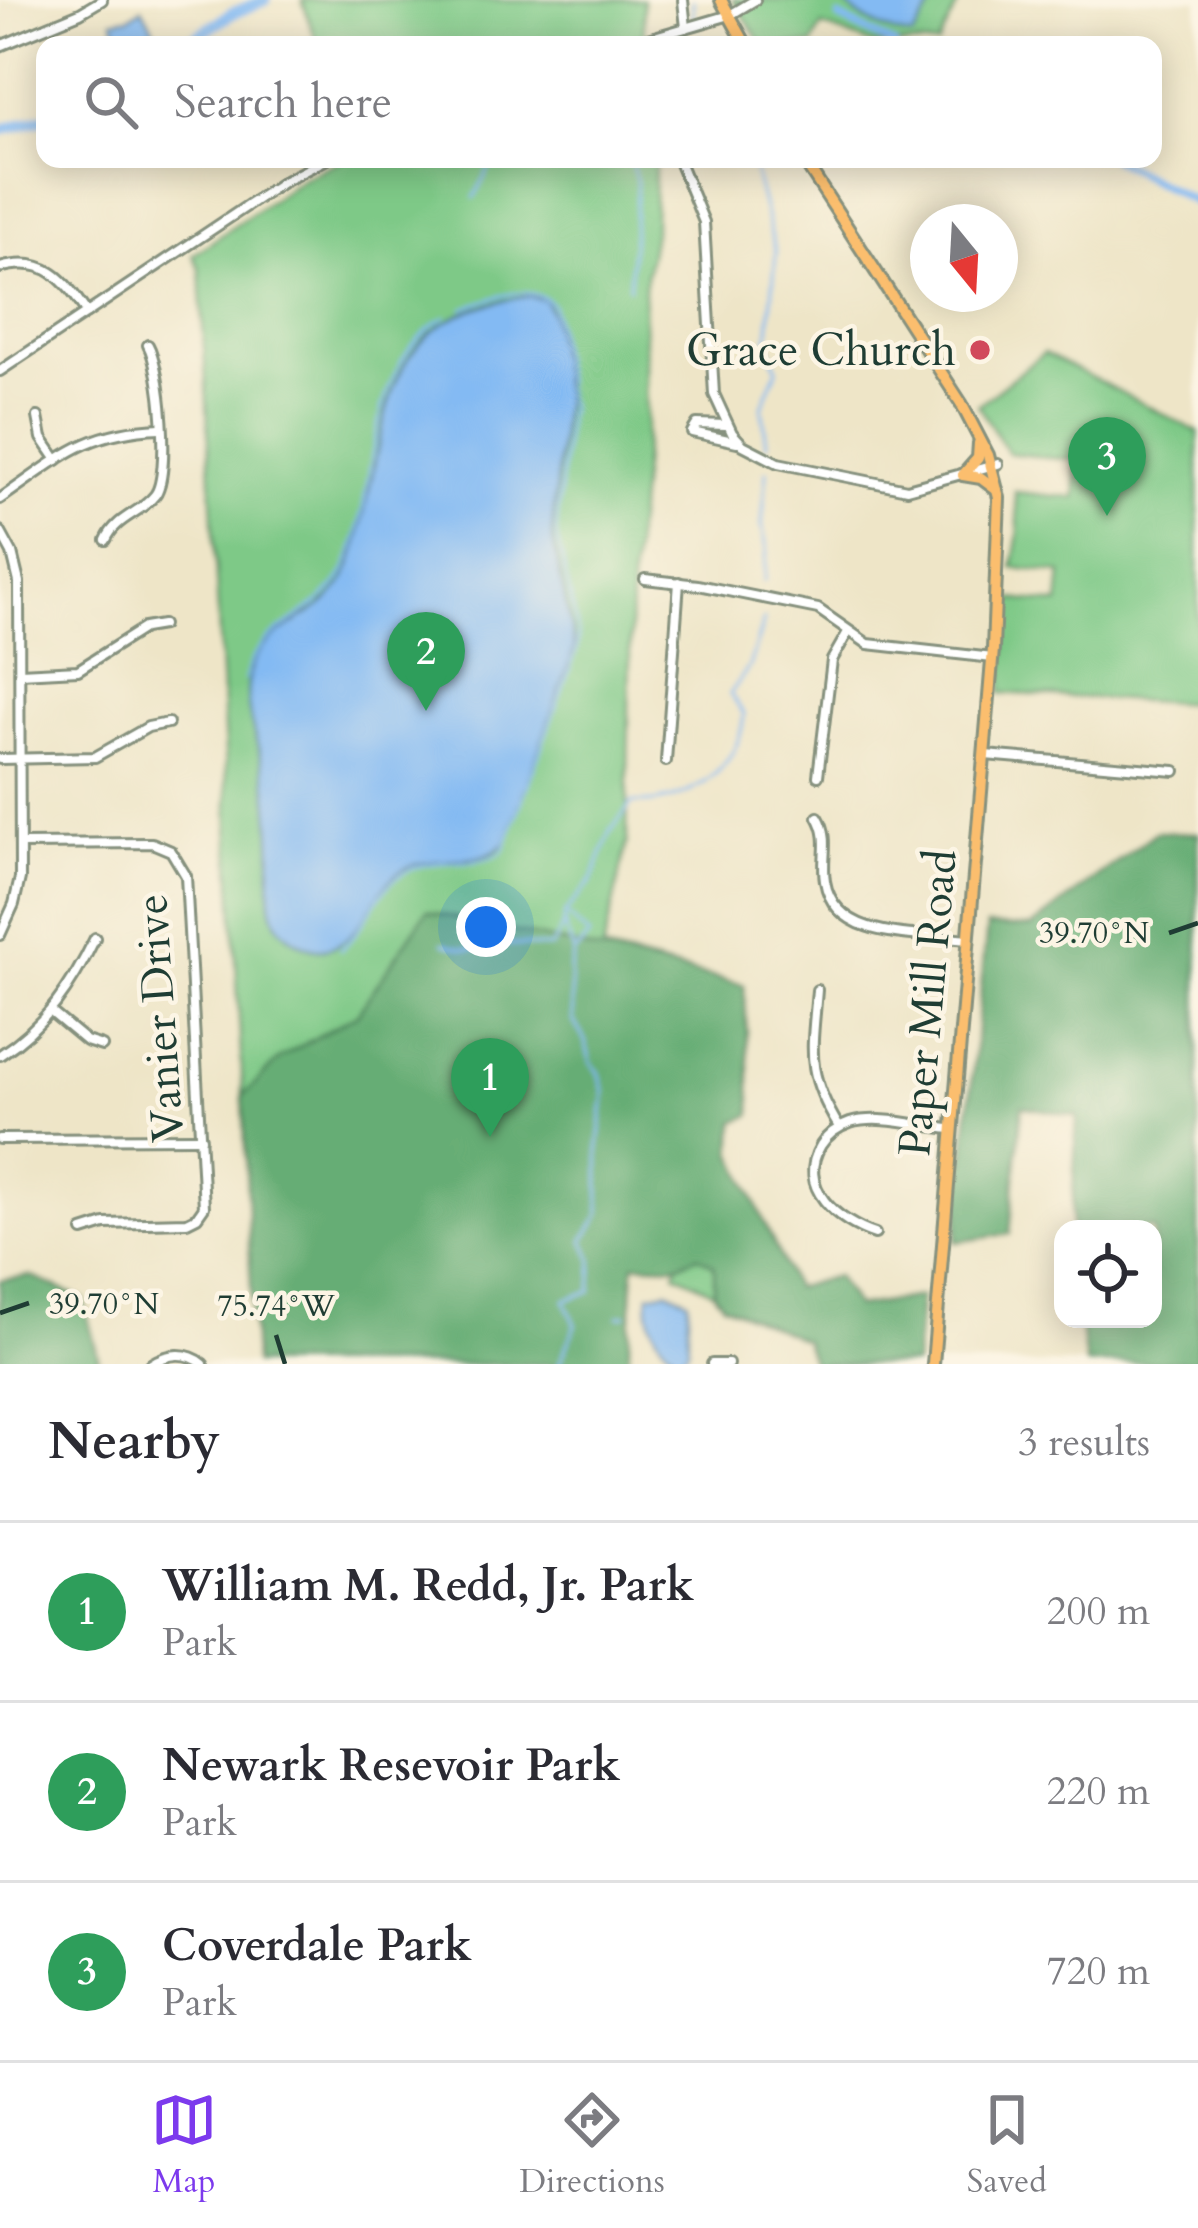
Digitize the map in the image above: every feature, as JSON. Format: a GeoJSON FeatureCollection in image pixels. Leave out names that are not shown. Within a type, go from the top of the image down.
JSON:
{"type":"FeatureCollection","features":[{"type":"Feature","properties":{"kind":"main road"},"geometry":{"type":"LineString","coordinates":[[721,0],[741,36]]}},
{"type":"Feature","properties":{"kind":"main road","name":"Paper Mill Road"},"geometry":{"type":"LineString","coordinates":[[809,168],[961,403],[995,465],[998,490],[1001,529],[993,653],[933,1364]]}},
{"type":"Feature","properties":{"kind":"main road","name":"Paper Mill Road"},"geometry":{"type":"LineString","coordinates":[[961,403],[984,430],[1006,498],[993,653]]}},
{"type":"Feature","properties":{"kind":"main road"},"geometry":{"type":"LineString","coordinates":[[963,475],[978,458],[978,434]]}},
{"type":"Feature","properties":{"kind":"main road"},"geometry":{"type":"LineString","coordinates":[[963,475],[981,478],[998,490]]}},
{"type":"Feature","properties":{"kind":"street"},"geometry":{"type":"LineString","coordinates":[[0,46],[80,14],[102,0]]}},
{"type":"Feature","properties":{"kind":"street"},"geometry":{"type":"LineString","coordinates":[[683,0],[686,28]]}},
{"type":"Feature","properties":{"kind":"street"},"geometry":{"type":"LineString","coordinates":[[658,36],[730,16],[755,0]]}},
{"type":"Feature","properties":{"kind":"street"},"geometry":{"type":"LineString","coordinates":[[0,371],[311,168]]}},
{"type":"Feature","properties":{"kind":"street"},"geometry":{"type":"LineString","coordinates":[[682,168],[704,222],[714,394],[727,425],[743,445]]}},
{"type":"Feature","properties":{"kind":"street"},"geometry":{"type":"LineString","coordinates":[[0,268],[24,263],[48,268],[67,283],[87,313]]}},
{"type":"Feature","properties":{"kind":"street"},"geometry":{"type":"LineString","coordinates":[[106,540],[112,527],[159,490],[163,466],[158,368],[148,346]]}},
{"type":"Feature","properties":{"kind":"street"},"geometry":{"type":"LineString","coordinates":[[38,417],[42,438],[57,460]]}},
{"type":"Feature","properties":{"kind":"street"},"geometry":{"type":"LineString","coordinates":[[727,425],[697,424],[692,432],[727,437],[778,463],[879,485],[907,489],[995,465]]}},
{"type":"Feature","properties":{"kind":"street"},"geometry":{"type":"LineString","coordinates":[[0,499],[105,434],[160,428]]}},
{"type":"Feature","properties":{"kind":"street"},"geometry":{"type":"LineString","coordinates":[[0,531],[12,553],[19,583],[21,759],[18,890],[0,935]]}},
{"type":"Feature","properties":{"kind":"street"},"geometry":{"type":"LineString","coordinates":[[644,579],[818,609],[868,644],[993,653]]}},
{"type":"Feature","properties":{"kind":"street"},"geometry":{"type":"LineString","coordinates":[[666,760],[680,582]]}},
{"type":"Feature","properties":{"kind":"street"},"geometry":{"type":"LineString","coordinates":[[20,673],[78,670],[144,628],[162,625]]}},
{"type":"Feature","properties":{"kind":"street"},"geometry":{"type":"LineString","coordinates":[[818,776],[832,660],[848,632]]}},
{"type":"Feature","properties":{"kind":"street"},"geometry":{"type":"LineString","coordinates":[[0,759],[95,758],[148,728],[168,723]]}},
{"type":"Feature","properties":{"kind":"street"},"geometry":{"type":"LineString","coordinates":[[985,755],[1174,771]]}},
{"type":"Feature","properties":{"kind":"street"},"geometry":{"type":"LineString","coordinates":[[818,817],[826,836],[826,887],[850,920],[873,928],[969,939]]}},
{"type":"Feature","properties":{"kind":"street","name":"Vanier Drive"},"geometry":{"type":"LineString","coordinates":[[21,844],[152,843],[171,851],[180,862],[186,884],[205,1201],[197,1217],[187,1222],[105,1224],[83,1231]]}},
{"type":"Feature","properties":{"kind":"street"},"geometry":{"type":"LineString","coordinates":[[0,1055],[51,1012],[95,938]]}},
{"type":"Feature","properties":{"kind":"street"},"geometry":{"type":"LineString","coordinates":[[817,990],[812,1073],[839,1127]]}},
{"type":"Feature","properties":{"kind":"street"},"geometry":{"type":"LineString","coordinates":[[51,1012],[82,1038],[101,1046]]}},
{"type":"Feature","properties":{"kind":"street"},"geometry":{"type":"LineString","coordinates":[[875,1234],[838,1216],[816,1186],[814,1165],[819,1148],[839,1127],[871,1120],[954,1129]]}},
{"type":"Feature","properties":{"kind":"street"},"geometry":{"type":"LineString","coordinates":[[0,1139],[200,1138]]}},
{"type":"Feature","properties":{"kind":"street"},"geometry":{"type":"LineString","coordinates":[[151,1364],[174,1355],[203,1364]]}},
{"type":"Feature","properties":{"kind":"street"},"geometry":{"type":"LineString","coordinates":[[712,1364],[728,1364]]}},
{"type":"Feature","properties":{"kind":"green space"},"geometry":{"type":"Polygon","coordinates":[[[302,0],[643,0],[644,34],[638,36],[315,36],[302,0]]]}},
{"type":"Feature","properties":{"kind":"green space"},"geometry":{"type":"Polygon","coordinates":[[[733,0],[960,0],[942,36],[849,36],[822,26],[817,36],[757,36],[733,0]]]}},
{"type":"Feature","properties":{"kind":"green space"},"geometry":{"type":"Polygon","coordinates":[[[325,168],[655,168],[654,232],[644,288],[646,425],[631,581],[627,842],[603,950],[744,985],[733,1152],[794,1288],[836,1276],[856,1307],[920,1297],[915,1364],[813,1364],[805,1341],[723,1304],[714,1292],[675,1273],[679,1264],[634,1263],[628,1364],[257,1364],[200,269],[193,255],[325,168]]]}},
{"type":"Feature","properties":{"kind":"green space"},"geometry":{"type":"Polygon","coordinates":[[[1044,353],[1198,432],[1198,704],[1001,693],[1010,599],[1059,604],[1062,573],[1013,568],[1019,533],[1015,492],[1076,498],[1076,460],[1008,453],[978,405],[1044,353]]]}},
{"type":"Feature","properties":{"kind":"green space"},"geometry":{"type":"Polygon","coordinates":[[[1156,832],[1198,833],[1198,1361],[1086,1364],[1081,1328],[1162,1328],[1162,1220],[1071,1220],[1077,1116],[1022,1106],[1010,1234],[956,1242],[987,926],[1032,927],[1156,832]]]}},
{"type":"Feature","properties":{"kind":"green space"},"geometry":{"type":"Polygon","coordinates":[[[427,911],[744,985],[752,1115],[735,1122],[733,1152],[794,1288],[836,1276],[856,1307],[920,1297],[915,1364],[813,1364],[805,1341],[723,1304],[714,1293],[714,1265],[698,1256],[674,1266],[634,1264],[628,1364],[254,1364],[243,1096],[280,1058],[357,1014],[427,911]]]}},
{"type":"Feature","properties":{"kind":"green space"},"geometry":{"type":"Polygon","coordinates":[[[31,1276],[83,1299],[99,1360],[94,1364],[0,1364],[0,1280],[31,1276]]]}},
{"type":"Feature","properties":{"kind":"water"},"geometry":{"type":"Polygon","coordinates":[[[843,0],[936,0],[914,36],[874,25],[843,0]]]}},
{"type":"Feature","properties":{"kind":"water"},"geometry":{"type":"Polygon","coordinates":[[[142,8],[155,32],[119,36],[113,20],[130,17],[142,8]]]}},
{"type":"Feature","properties":{"kind":"water"},"geometry":{"type":"Polygon","coordinates":[[[529,296],[545,300],[552,314],[564,396],[552,534],[575,648],[506,842],[483,857],[424,863],[397,874],[347,939],[323,949],[310,948],[285,933],[273,914],[268,797],[249,709],[250,672],[256,657],[277,634],[330,598],[345,577],[391,394],[404,365],[422,341],[448,321],[483,306],[529,296]]]}},
{"type":"Feature","properties":{"kind":"water"},"geometry":{"type":"Polygon","coordinates":[[[667,1290],[688,1299],[688,1350],[681,1357],[665,1347],[649,1313],[649,1294],[667,1290]]]}},
{"type":"Feature","properties":{"kind":"waterway"},"geometry":{"type":"LineString","coordinates":[[198,36],[231,14],[265,0]]}},
{"type":"Feature","properties":{"kind":"waterway"},"geometry":{"type":"LineString","coordinates":[[693,0],[693,16]]}},
{"type":"Feature","properties":{"kind":"waterway"},"geometry":{"type":"LineString","coordinates":[[840,18],[876,36]]}},
{"type":"Feature","properties":{"kind":"waterway"},"geometry":{"type":"LineString","coordinates":[[0,130],[36,120]]}},
{"type":"Feature","properties":{"kind":"waterway"},"geometry":{"type":"LineString","coordinates":[[474,198],[489,168]]}},
{"type":"Feature","properties":{"kind":"waterway"},"geometry":{"type":"LineString","coordinates":[[629,287],[637,182],[633,168]]}},
{"type":"Feature","properties":{"kind":"waterway"},"geometry":{"type":"LineString","coordinates":[[753,168],[776,253],[768,341],[777,370],[762,407],[767,445]]}},
{"type":"Feature","properties":{"kind":"waterway"},"geometry":{"type":"LineString","coordinates":[[1130,168],[1198,204]]}},
{"type":"Feature","properties":{"kind":"waterway"},"geometry":{"type":"LineString","coordinates":[[340,950],[388,886],[409,870],[481,860],[503,852],[577,649],[578,632],[556,533],[568,408],[553,306],[544,298],[523,293],[463,309]]}},
{"type":"Feature","properties":{"kind":"waterway"},"geometry":{"type":"LineString","coordinates":[[245,680],[263,645],[324,597],[347,566],[386,396],[400,364],[419,338],[446,317]]}},
{"type":"Feature","properties":{"kind":"waterway"},"geometry":{"type":"LineString","coordinates":[[764,581],[767,471]]}},
{"type":"Feature","properties":{"kind":"waterway"},"geometry":{"type":"LineString","coordinates":[[559,1364],[576,1325],[565,1300],[591,1291],[593,1260],[584,1240],[600,1215],[599,1144],[605,1093],[573,1020],[570,969],[574,952],[564,925],[565,913],[592,880],[611,831],[632,803],[690,791],[707,781],[732,753],[744,714],[730,694],[749,667],[764,620]]}},
{"type":"Feature","properties":{"kind":"waterway"},"geometry":{"type":"LineString","coordinates":[[565,913],[589,936],[576,951]]}},
{"type":"Feature","properties":{"kind":"waterway"},"geometry":{"type":"LineString","coordinates":[[443,943],[467,949],[501,944],[551,947],[564,925]]}},
{"type":"Feature","properties":{"kind":"waterway"},"geometry":{"type":"LineString","coordinates":[[619,1316],[626,1315]]}},
{"type":"Feature","properties":{"kind":"place","name":"Grace Church"},"geometry":{"type":"Point","coordinates":[980,350]}},
{"type":"Feature","properties":{"kind":"place","name":"Coverdale Park"},"geometry":{"type":"Point","coordinates":[1107,516]}},
{"type":"Feature","properties":{"kind":"place","name":"Newark Resevoir Park"},"geometry":{"type":"Point","coordinates":[426,711]}},
{"type":"Feature","properties":{"kind":"place","name":"William M. Redd, Jr. Park"},"geometry":{"type":"Point","coordinates":[490,1137]}}]}
